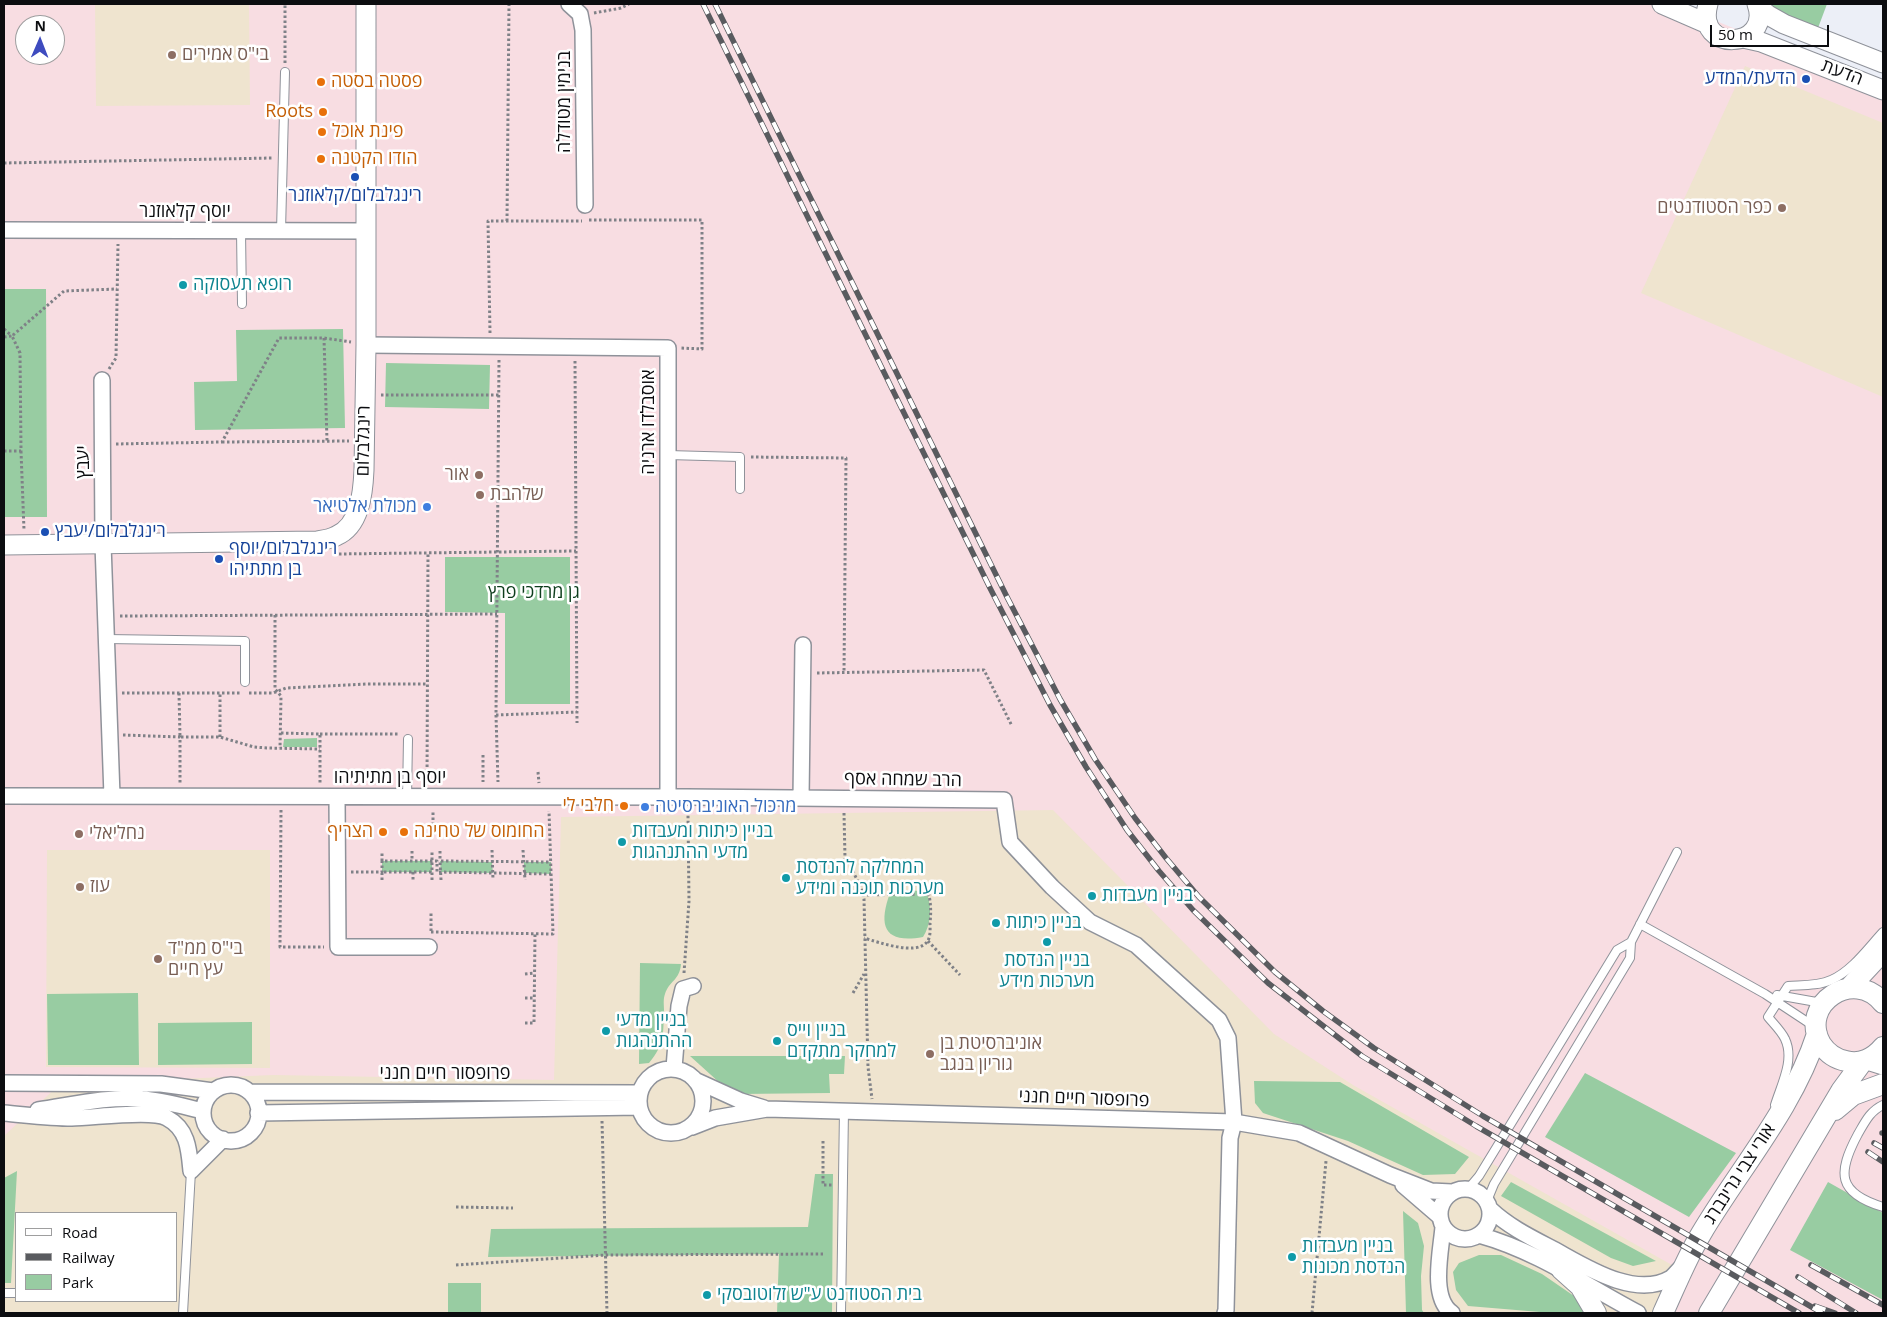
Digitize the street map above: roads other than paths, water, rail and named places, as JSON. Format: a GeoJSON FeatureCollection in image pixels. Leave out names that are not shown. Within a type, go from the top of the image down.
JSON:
{"type":"FeatureCollection","features":[{"type":"Feature","properties":{"kind":"main road"},"geometry":{"type":"LineString","coordinates":[[1849,988],[1876,960],[1883,948]]}},
{"type":"Feature","properties":{"kind":"main road"},"geometry":{"type":"LineString","coordinates":[[1823,1004],[1837,992],[1849,988],[1867,990],[1876,995],[1883,1003]]}},
{"type":"Feature","properties":{"kind":"main road","name":"אורי צבי גרינברג"},"geometry":{"type":"LineString","coordinates":[[1663,1313],[1701,1234],[1765,1137],[1801,1076],[1810,1058],[1817,1031],[1818,1015],[1823,1004]]}},
{"type":"Feature","properties":{"kind":"main road"},"geometry":{"type":"LineString","coordinates":[[1817,1031],[1822,1045],[1834,1056],[1848,1062],[1871,1062]]}},
{"type":"Feature","properties":{"kind":"main road"},"geometry":{"type":"LineString","coordinates":[[1709,1313],[1841,1091],[1883,1048]]}},
{"type":"Feature","properties":{"kind":"main road"},"geometry":{"type":"LineString","coordinates":[[1824,1119],[1853,1095],[1883,1084]]}},
{"type":"Feature","properties":{"kind":"main road"},"geometry":{"type":"LineString","coordinates":[[1561,1269],[1580,1286],[1596,1313]]}},
{"type":"Feature","properties":{"kind":"street","name":"רינגלבלום"},"geometry":{"type":"LineString","coordinates":[[4,544],[317,541],[336,536],[348,528],[358,512],[363,491],[366,345],[366,4]]}},
{"type":"Feature","properties":{"kind":"street","name":"בנימין מטודלה"},"geometry":{"type":"LineString","coordinates":[[568,4],[580,14],[583,30],[585,204]]}},
{"type":"Feature","properties":{"kind":"street"},"geometry":{"type":"LineString","coordinates":[[1662,4],[1708,24]]}},
{"type":"Feature","properties":{"kind":"street"},"geometry":{"type":"LineString","coordinates":[[1708,4],[1706,18],[1708,24]]}},
{"type":"Feature","properties":{"kind":"street"},"geometry":{"type":"LineString","coordinates":[[1743,38],[1750,34],[1758,22],[1757,5]]}},
{"type":"Feature","properties":{"kind":"street","name":"הדעת"},"geometry":{"type":"LineString","coordinates":[[1757,5],[1768,15],[1784,24],[1883,63]]}},
{"type":"Feature","properties":{"kind":"street","name":"הדעת"},"geometry":{"type":"LineString","coordinates":[[1708,24],[1723,39],[1737,40],[1743,38],[1762,42],[1883,90]]}},
{"type":"Feature","properties":{"kind":"street","name":"יוסף קלאוזנר"},"geometry":{"type":"LineString","coordinates":[[4,230],[366,231]]}},
{"type":"Feature","properties":{"kind":"street","name":"אוסבלדו ארניה"},"geometry":{"type":"LineString","coordinates":[[366,345],[668,348],[668,797]]}},
{"type":"Feature","properties":{"kind":"street","name":"יעבץ"},"geometry":{"type":"LineString","coordinates":[[102,380],[103,544]]}},
{"type":"Feature","properties":{"kind":"street"},"geometry":{"type":"LineString","coordinates":[[103,544],[112,796]]}},
{"type":"Feature","properties":{"kind":"street"},"geometry":{"type":"LineString","coordinates":[[801,798],[803,645]]}},
{"type":"Feature","properties":{"kind":"street","name":"יוסף בן מתיתיהו"},"geometry":{"type":"LineString","coordinates":[[4,796],[407,797],[430,802],[498,797],[668,797]]}},
{"type":"Feature","properties":{"kind":"street"},"geometry":{"type":"LineString","coordinates":[[337,797],[338,946],[430,947]]}},
{"type":"Feature","properties":{"kind":"street","name":"הרב שמחה אסף"},"geometry":{"type":"LineString","coordinates":[[668,797],[1004,800],[1010,842],[1052,887],[1090,922],[1136,945],[1219,1020],[1228,1038],[1234,1122]]}},
{"type":"Feature","properties":{"kind":"street"},"geometry":{"type":"LineString","coordinates":[[674,1068],[679,1006],[688,988]]}},
{"type":"Feature","properties":{"kind":"street"},"geometry":{"type":"LineString","coordinates":[[674,1068],[689,1074],[697,1081],[703,1092],[704,1103],[702,1114],[692,1127],[682,1132],[670,1134],[661,1132],[643,1118],[639,1100],[644,1083],[652,1074],[674,1068]]}},
{"type":"Feature","properties":{"kind":"street","name":"פרופסור חיים חנני"},"geometry":{"type":"LineString","coordinates":[[697,1081],[741,1101],[768,1109]]}},
{"type":"Feature","properties":{"kind":"street"},"geometry":{"type":"LineString","coordinates":[[4,1083],[161,1084],[212,1091]]}},
{"type":"Feature","properties":{"kind":"street"},"geometry":{"type":"LineString","coordinates":[[235,1085],[250,1092],[255,1099],[258,1113],[255,1126],[241,1138],[232,1140],[214,1136],[208,1129],[202,1111],[212,1091],[219,1087],[235,1085]]}},
{"type":"Feature","properties":{"kind":"street","name":"פרופסור חיים חנני"},"geometry":{"type":"LineString","coordinates":[[250,1092],[639,1100]]}},
{"type":"Feature","properties":{"kind":"street"},"geometry":{"type":"LineString","coordinates":[[4,1112],[38,1110],[112,1099],[139,1098],[202,1111]]}},
{"type":"Feature","properties":{"kind":"street","name":"פרופסור חיים חנני"},"geometry":{"type":"LineString","coordinates":[[258,1113],[601,1108],[639,1100]]}},
{"type":"Feature","properties":{"kind":"street","name":"פרופסור חיים חנני"},"geometry":{"type":"LineString","coordinates":[[692,1127],[715,1118],[768,1109],[1234,1122],[1299,1133],[1390,1175],[1431,1191],[1452,1192]]}},
{"type":"Feature","properties":{"kind":"street"},"geometry":{"type":"LineString","coordinates":[[4,1112],[73,1118],[147,1114],[166,1116],[176,1124],[189,1145],[191,1171]]}},
{"type":"Feature","properties":{"kind":"street"},"geometry":{"type":"LineString","coordinates":[[1225,1313],[1230,1138],[1234,1122]]}},
{"type":"Feature","properties":{"kind":"street"},"geometry":{"type":"LineString","coordinates":[[191,1171],[223,1139]]}},
{"type":"Feature","properties":{"kind":"street","name":"פרופסור חיים חנני"},"geometry":{"type":"LineString","coordinates":[[1390,1175],[1441,1221]]}},
{"type":"Feature","properties":{"kind":"street"},"geometry":{"type":"LineString","coordinates":[[1452,1313],[1440,1298],[1437,1281],[1440,1269],[1442,1202],[1452,1192],[1460,1189],[1468,1188],[1482,1195],[1502,1220],[1528,1236],[1606,1277],[1624,1282],[1649,1284],[1661,1282],[1672,1277],[1686,1262]]}},
{"type":"Feature","properties":{"kind":"street"},"geometry":{"type":"LineString","coordinates":[[1440,1269],[1450,1252],[1488,1224],[1489,1205]]}},
{"type":"Feature","properties":{"kind":"street"},"geometry":{"type":"LineString","coordinates":[[1441,1221],[1453,1236],[1472,1237],[1512,1246],[1561,1269],[1638,1313]]}},
{"type":"Feature","properties":{"kind":"lane"},"geometry":{"type":"LineString","coordinates":[[281,231],[285,72]]}},
{"type":"Feature","properties":{"kind":"lane"},"geometry":{"type":"LineString","coordinates":[[241,230],[242,304]]}},
{"type":"Feature","properties":{"kind":"lane"},"geometry":{"type":"LineString","coordinates":[[668,455],[740,457],[740,488]]}},
{"type":"Feature","properties":{"kind":"lane"},"geometry":{"type":"LineString","coordinates":[[106,639],[244,641],[245,682]]}},
{"type":"Feature","properties":{"kind":"lane"},"geometry":{"type":"LineString","coordinates":[[407,797],[408,739]]}},
{"type":"Feature","properties":{"kind":"lane"},"geometry":{"type":"LineString","coordinates":[[1489,1205],[1494,1184],[1630,958],[1631,942],[1677,852]]}},
{"type":"Feature","properties":{"kind":"lane"},"geometry":{"type":"LineString","coordinates":[[1640,924],[1765,994],[1779,999],[1823,1004]]}},
{"type":"Feature","properties":{"kind":"lane"},"geometry":{"type":"LineString","coordinates":[[1765,1137],[1787,1068],[1789,1050],[1785,1038],[1768,1017],[1788,986],[1810,985],[1831,980],[1846,970],[1883,932]]}},
{"type":"Feature","properties":{"kind":"lane"},"geometry":{"type":"LineString","coordinates":[[1468,1188],[1479,1176],[1617,950],[1631,942]]}},
{"type":"Feature","properties":{"kind":"lane"},"geometry":{"type":"LineString","coordinates":[[1779,999],[1817,1031]]}},
{"type":"Feature","properties":{"kind":"lane"},"geometry":{"type":"LineString","coordinates":[[1883,1105],[1873,1111],[1865,1121],[1847,1156],[1844,1169],[1846,1182],[1853,1193],[1867,1202],[1883,1208]]}},
{"type":"Feature","properties":{"kind":"lane"},"geometry":{"type":"LineString","coordinates":[[841,1313],[844,1110]]}},
{"type":"Feature","properties":{"kind":"lane"},"geometry":{"type":"LineString","coordinates":[[183,1313],[180,1291],[191,1171]]}},
{"type":"Feature","properties":{"kind":"railway"},"geometry":{"type":"LineString","coordinates":[[703,4],[990,588],[1050,705],[1086,767],[1127,830],[1159,871],[1193,910],[1268,983],[1362,1056],[1476,1126],[1799,1313]]}},
{"type":"Feature","properties":{"kind":"railway"},"geometry":{"type":"LineString","coordinates":[[715,4],[1007,597],[1060,699],[1095,759],[1135,818],[1166,858],[1199,897],[1275,972],[1323,1011],[1374,1048],[1483,1116],[1822,1313]]}},
{"type":"Feature","properties":{"kind":"railway"},"geometry":{"type":"LineString","coordinates":[[1874,1143],[1883,1148]]}},
{"type":"Feature","properties":{"kind":"railway"},"geometry":{"type":"LineString","coordinates":[[1868,1152],[1883,1162]]}},
{"type":"Feature","properties":{"kind":"railway"},"geometry":{"type":"LineString","coordinates":[[1811,1265],[1883,1305]]}},
{"type":"Feature","properties":{"kind":"railway"},"geometry":{"type":"LineString","coordinates":[[1798,1277],[1856,1313]]}},
{"type":"Feature","properties":{"kind":"railway"},"geometry":{"type":"LineString","coordinates":[[1815,1306],[1835,1313]]}},
{"type":"Feature","properties":{"kind":"place","name":"בי\"ס אמירים"},"geometry":{"type":"Point","coordinates":[172,55]}},
{"type":"Feature","properties":{"kind":"place","name":"הדעת/המדע"},"geometry":{"type":"Point","coordinates":[1806,79]}},
{"type":"Feature","properties":{"kind":"place","name":"פסטה בסטה"},"geometry":{"type":"Point","coordinates":[321,82]}},
{"type":"Feature","properties":{"kind":"place","name":"Roots"},"geometry":{"type":"Point","coordinates":[323,112]}},
{"type":"Feature","properties":{"kind":"place","name":"פינת אוכל"},"geometry":{"type":"Point","coordinates":[322,132]}},
{"type":"Feature","properties":{"kind":"place","name":"הודו הקטנה"},"geometry":{"type":"Point","coordinates":[321,159]}},
{"type":"Feature","properties":{"kind":"place","name":"רינגלבלום/קלאוזנר"},"geometry":{"type":"Point","coordinates":[355,177]}},
{"type":"Feature","properties":{"kind":"place","name":"כפר הסטודנטים"},"geometry":{"type":"Point","coordinates":[1782,208]}},
{"type":"Feature","properties":{"kind":"place","name":"רופא תעסוקה"},"geometry":{"type":"Point","coordinates":[183,285]}},
{"type":"Feature","properties":{"kind":"place","name":"אור"},"geometry":{"type":"Point","coordinates":[479,475]}},
{"type":"Feature","properties":{"kind":"place","name":"שלהבת"},"geometry":{"type":"Point","coordinates":[480,495]}},
{"type":"Feature","properties":{"kind":"place","name":"מכולת אלטיאר"},"geometry":{"type":"Point","coordinates":[427,507]}},
{"type":"Feature","properties":{"kind":"place","name":"רינגלבלום/יעבץ"},"geometry":{"type":"Point","coordinates":[45,532]}},
{"type":"Feature","properties":{"kind":"place","name":"רינגלבלום/יוסף בן מתתיהו"},"geometry":{"type":"Point","coordinates":[219,559]}},
{"type":"Feature","properties":{"kind":"place","name":"חלבי לי"},"geometry":{"type":"Point","coordinates":[624,806]}},
{"type":"Feature","properties":{"kind":"place","name":"מרכול האוניברסיטה"},"geometry":{"type":"Point","coordinates":[645,807]}},
{"type":"Feature","properties":{"kind":"place","name":"הצריף"},"geometry":{"type":"Point","coordinates":[383,832]}},
{"type":"Feature","properties":{"kind":"place","name":"החומוס של טחינה"},"geometry":{"type":"Point","coordinates":[404,832]}},
{"type":"Feature","properties":{"kind":"place","name":"נחליאלי"},"geometry":{"type":"Point","coordinates":[79,834]}},
{"type":"Feature","properties":{"kind":"place","name":"בניין כיתות ומעבדות מדעי ההתנהגות"},"geometry":{"type":"Point","coordinates":[622,842]}},
{"type":"Feature","properties":{"kind":"place","name":"המחלקה להנדסת מערכות תוכנה ומידע"},"geometry":{"type":"Point","coordinates":[786,878]}},
{"type":"Feature","properties":{"kind":"place","name":"עוז"},"geometry":{"type":"Point","coordinates":[80,887]}},
{"type":"Feature","properties":{"kind":"place","name":"בניין מעבדות"},"geometry":{"type":"Point","coordinates":[1092,896]}},
{"type":"Feature","properties":{"kind":"place","name":"בניין כיתות"},"geometry":{"type":"Point","coordinates":[996,923]}},
{"type":"Feature","properties":{"kind":"place","name":"בניין הנדסת מערכות מידע"},"geometry":{"type":"Point","coordinates":[1047,942]}},
{"type":"Feature","properties":{"kind":"place","name":"בי\"ס ממ\"ד עץ חיים"},"geometry":{"type":"Point","coordinates":[158,959]}},
{"type":"Feature","properties":{"kind":"place","name":"בניין מדעי ההתנהגות"},"geometry":{"type":"Point","coordinates":[606,1031]}},
{"type":"Feature","properties":{"kind":"place","name":"בניין וייס למחקר מתקדם"},"geometry":{"type":"Point","coordinates":[777,1041]}},
{"type":"Feature","properties":{"kind":"place","name":"אוניברסיטת בן גוריון בנגב"},"geometry":{"type":"Point","coordinates":[930,1054]}},
{"type":"Feature","properties":{"kind":"place","name":"בניין מעבדות הנדסת מכונות"},"geometry":{"type":"Point","coordinates":[1292,1257]}},
{"type":"Feature","properties":{"kind":"place","name":"בית הסטודנט ע\"ש זלוטובסקי"},"geometry":{"type":"Point","coordinates":[707,1295]}},
{"type":"Feature","properties":{"kind":"park label","name":"גן מרדכי פרץ"},"geometry":{"type":"Point","coordinates":[534,593]}}]}
